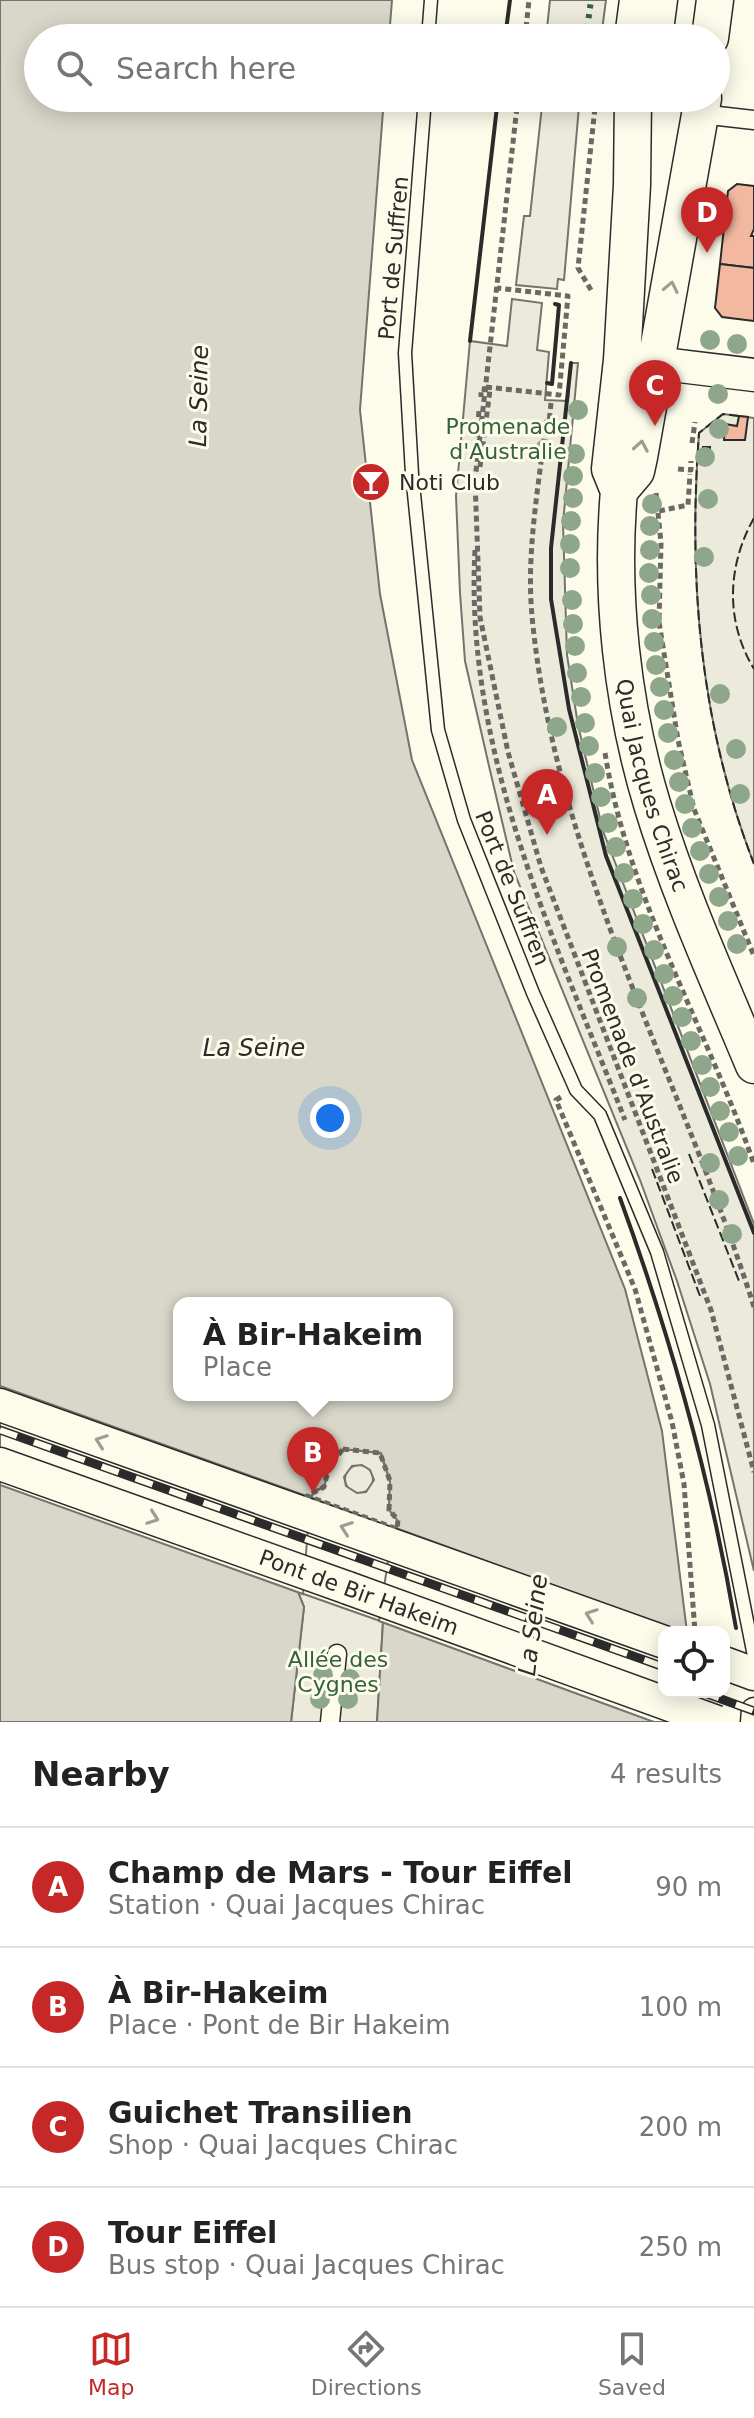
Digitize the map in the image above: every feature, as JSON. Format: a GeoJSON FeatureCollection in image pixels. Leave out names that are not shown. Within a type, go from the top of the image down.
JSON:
{"type":"FeatureCollection","features":[{"type":"Feature","properties":{"kind":"main road"},"geometry":{"type":"LineString","coordinates":[[635,24],[638,0]]}},
{"type":"Feature","properties":{"kind":"main road"},"geometry":{"type":"LineString","coordinates":[[712,24],[715,0]]}},
{"type":"Feature","properties":{"kind":"main road","name":"Quai Jacques Chirac"},"geometry":{"type":"LineString","coordinates":[[633,112],[638,361],[636,471],[619,491],[622,657],[651,801],[667,851],[754,1065]]}},
{"type":"Feature","properties":{"kind":"main road","name":"Quai Jacques Chirac"},"geometry":{"type":"LineString","coordinates":[[638,361],[676,266],[701,112]]}},
{"type":"Feature","properties":{"kind":"main road"},"geometry":{"type":"LineString","coordinates":[[638,361],[754,375]]}},
{"type":"Feature","properties":{"kind":"main road"},"geometry":{"type":"LineString","coordinates":[[0,1405],[658,1640]]}},
{"type":"Feature","properties":{"kind":"main road","name":"Pont de Bir Hakeim"},"geometry":{"type":"LineString","coordinates":[[0,1464],[717,1722]]}},
{"type":"Feature","properties":{"kind":"street"},"geometry":{"type":"LineString","coordinates":[[662,24],[665,0]]}},
{"type":"Feature","properties":{"kind":"street","name":"Quai Jacques Chirac"},"geometry":{"type":"LineString","coordinates":[[632,185],[646,112]]}},
{"type":"Feature","properties":{"kind":"street"},"geometry":{"type":"LineString","coordinates":[[724,112],[754,120]]}},
{"type":"Feature","properties":{"kind":"street"},"geometry":{"type":"LineString","coordinates":[[330,1722],[337,1654]]}},
{"type":"Feature","properties":{"kind":"street"},"geometry":{"type":"LineString","coordinates":[[753,1722],[754,1710]]}},
{"type":"Feature","properties":{"kind":"lane"},"geometry":{"type":"LineString","coordinates":[[429,24],[431,0]]}},
{"type":"Feature","properties":{"kind":"lane","name":"Port de Suffren"},"geometry":{"type":"LineString","coordinates":[[424,112],[405,353],[412,474],[438,730],[464,820],[533,993],[576,1090],[600,1115],[657,1252],[708,1425],[743,1665]]}},
{"type":"Feature","properties":{"kind":"path"},"geometry":{"type":"LineString","coordinates":[[526,24],[529,0]]}},
{"type":"Feature","properties":{"kind":"path","name":"Promenade d'Australie"},"geometry":{"type":"LineString","coordinates":[[516,112],[475,480],[480,617],[508,752],[541,867],[711,1310],[754,1472]]}},
{"type":"Feature","properties":{"kind":"path"},"geometry":{"type":"LineString","coordinates":[[591,290],[578,268],[595,112]]}},
{"type":"Feature","properties":{"kind":"path"},"geometry":{"type":"LineString","coordinates":[[486,387],[559,395],[568,296],[497,288]]}},
{"type":"Feature","properties":{"kind":"path"},"geometry":{"type":"LineString","coordinates":[[481,397],[481,389],[490,390],[479,470],[474,575],[477,661],[499,765],[526,868],[630,1133]]}},
{"type":"Feature","properties":{"kind":"path"},"geometry":{"type":"LineString","coordinates":[[551,403],[551,423],[546,422],[533,539],[532,614],[555,758],[581,851],[754,1307]]}},
{"type":"Feature","properties":{"kind":"path"},"geometry":{"type":"LineString","coordinates":[[479,410],[474,448],[479,470]]}},
{"type":"Feature","properties":{"kind":"path"},"geometry":{"type":"LineString","coordinates":[[692,443],[695,422]]}},
{"type":"Feature","properties":{"kind":"path"},"geometry":{"type":"LineString","coordinates":[[678,469],[691,470],[691,461]]}},
{"type":"Feature","properties":{"kind":"path"},"geometry":{"type":"LineString","coordinates":[[659,511],[688,505],[690,474]]}},
{"type":"Feature","properties":{"kind":"path","name":"Quai Jacques Chirac"},"geometry":{"type":"LineString","coordinates":[[655,486],[659,511],[659,622],[678,740],[694,809],[754,956]]}},
{"type":"Feature","properties":{"kind":"path"},"geometry":{"type":"LineString","coordinates":[[556,1100],[635,1289],[672,1422],[684,1484],[695,1626]]}},
{"type":"Feature","properties":{"kind":"path"},"geometry":{"type":"LineString","coordinates":[[343,1449],[380,1453],[390,1481],[389,1510],[398,1520],[397,1529],[371,1519],[307,1496],[324,1487],[329,1467],[343,1449]]}},
{"type":"Feature","properties":{"kind":"green space"},"geometry":{"type":"Polygon","coordinates":[[[550,0],[606,0],[603,24],[547,24],[550,0]]]}},
{"type":"Feature","properties":{"kind":"green space"},"geometry":{"type":"Polygon","coordinates":[[[541,112],[578,112],[564,280],[558,279],[557,289],[516,285],[524,216],[530,216],[541,112]]]}},
{"type":"Feature","properties":{"kind":"green space","name":"Promenade d'Australie"},"geometry":{"type":"Polygon","coordinates":[[[512,299],[542,303],[537,350],[549,352],[545,400],[568,401],[571,363],[578,363],[563,523],[567,655],[578,725],[603,831],[754,1224],[754,1571],[710,1384],[677,1281],[640,1180],[514,872],[465,661],[456,496],[470,341],[507,346],[512,299]]]}},
{"type":"Feature","properties":{"kind":"green space"},"geometry":{"type":"Polygon","coordinates":[[[723,414],[754,418],[754,864],[721,759],[702,652],[697,597],[695,543],[699,433],[723,414]]]}},
{"type":"Feature","properties":{"kind":"green space"},"geometry":{"type":"Polygon","coordinates":[[[359,1465],[369,1469],[373,1479],[369,1489],[359,1493],[349,1489],[345,1479],[349,1469],[359,1465]]]}},
{"type":"Feature","properties":{"kind":"green space","name":"Allée des Cygnes"},"geometry":{"type":"Polygon","coordinates":[[[298,1592],[383,1622],[377,1722],[291,1722],[304,1607],[298,1592]]]}},
{"type":"Feature","properties":{"kind":"shaded area"},"geometry":{"type":"Polygon","coordinates":[[[343,1449],[380,1453],[390,1481],[389,1510],[398,1520],[397,1529],[307,1496],[324,1487],[329,1467],[343,1449]],[[362,1465],[352,1466],[344,1477],[346,1486],[357,1493],[366,1492],[374,1480],[370,1470],[362,1465]]]}},
{"type":"Feature","properties":{"kind":"water","name":"La Seine"},"geometry":{"type":"Polygon","coordinates":[[[0,0],[392,0],[390,24],[24,24],[24,112],[383,112],[360,410],[380,594],[412,760],[625,1289],[662,1431],[686,1626],[658,1626],[658,1698],[668,1698],[684,1722],[377,1722],[383,1622],[398,1521],[389,1510],[390,1481],[381,1453],[343,1449],[329,1467],[324,1487],[307,1496],[298,1592],[304,1607],[291,1722],[0,1722],[0,0]]]}},
{"type":"Feature","properties":{"kind":"pier"},"geometry":{"type":"Polygon","coordinates":[[[0,1386],[315,1499],[310,1500],[303,1594],[0,1485],[0,1386]]]}},
{"type":"Feature","properties":{"kind":"pier"},"geometry":{"type":"Polygon","coordinates":[[[393,1527],[665,1626],[658,1626],[658,1698],[689,1698],[688,1722],[654,1722],[379,1621],[393,1527]]]}},
{"type":"Feature","properties":{"kind":"building"},"geometry":{"type":"Polygon","coordinates":[[[737,184],[754,186],[754,229],[751,236],[754,236],[754,268],[720,264],[728,191],[737,184]]]}},
{"type":"Feature","properties":{"kind":"building"},"geometry":{"type":"Polygon","coordinates":[[[720,264],[754,268],[754,321],[722,317],[715,308],[720,264]]]}},
{"type":"Feature","properties":{"kind":"building"},"geometry":{"type":"Polygon","coordinates":[[[739,416],[748,417],[745,440],[724,440],[725,424],[737,426],[739,416]]]}},
{"type":"Feature","properties":{"kind":"building"},"geometry":{"type":"Polygon","coordinates":[[[703,447],[710,447],[709,462],[702,461],[703,447]]]}},
{"type":"Feature","properties":{"kind":"railway"},"geometry":{"type":"LineString","coordinates":[[0,1430],[658,1665]]}},
{"type":"Feature","properties":{"kind":"railway"},"geometry":{"type":"LineString","coordinates":[[718,1698],[754,1711]]}},
{"type":"Feature","properties":{"kind":"hedge"},"geometry":{"type":"LineString","coordinates":[[588,24],[591,0]]}},
{"type":"Feature","properties":{"kind":"fence"},"geometry":{"type":"LineString","coordinates":[[739,416],[723,414],[699,433],[695,543],[702,652],[710,705],[721,759],[754,864]]}},
{"type":"Feature","properties":{"kind":"fence"},"geometry":{"type":"LineString","coordinates":[[754,518],[739,555],[733,594],[738,632],[754,669]]}},
{"type":"Feature","properties":{"kind":"fence"},"geometry":{"type":"LineString","coordinates":[[689,1154],[739,1281]]}},
{"type":"Feature","properties":{"kind":"fence"},"geometry":{"type":"LineString","coordinates":[[652,1169],[700,1296]]}},
{"type":"Feature","properties":{"kind":"wall"},"geometry":{"type":"LineString","coordinates":[[507,24],[510,0]]}},
{"type":"Feature","properties":{"kind":"wall"},"geometry":{"type":"LineString","coordinates":[[470,341],[496,112]]}},
{"type":"Feature","properties":{"kind":"wall"},"geometry":{"type":"LineString","coordinates":[[547,383],[552,384],[559,305],[555,304]]}},
{"type":"Feature","properties":{"kind":"wall"},"geometry":{"type":"LineString","coordinates":[[571,363],[551,548],[551,599],[569,709],[606,856],[754,1233]]}},
{"type":"Feature","properties":{"kind":"wall"},"geometry":{"type":"LineString","coordinates":[[620,1198],[688,1410],[736,1628]]}},
{"type":"Feature","properties":{"kind":"place","name":"Tour Eiffel"},"geometry":{"type":"Point","coordinates":[707,253]}},
{"type":"Feature","properties":{"kind":"place","name":"Guichet Transilien"},"geometry":{"type":"Point","coordinates":[655,426]}},
{"type":"Feature","properties":{"kind":"place","name":"Noti Club"},"geometry":{"type":"Point","coordinates":[371,482]}},
{"type":"Feature","properties":{"kind":"place","name":"Champ de Mars - Tour Eiffel"},"geometry":{"type":"Point","coordinates":[547,835]}},
{"type":"Feature","properties":{"kind":"place","name":"À Bir-Hakeim"},"geometry":{"type":"Point","coordinates":[313,1493]}}]}
